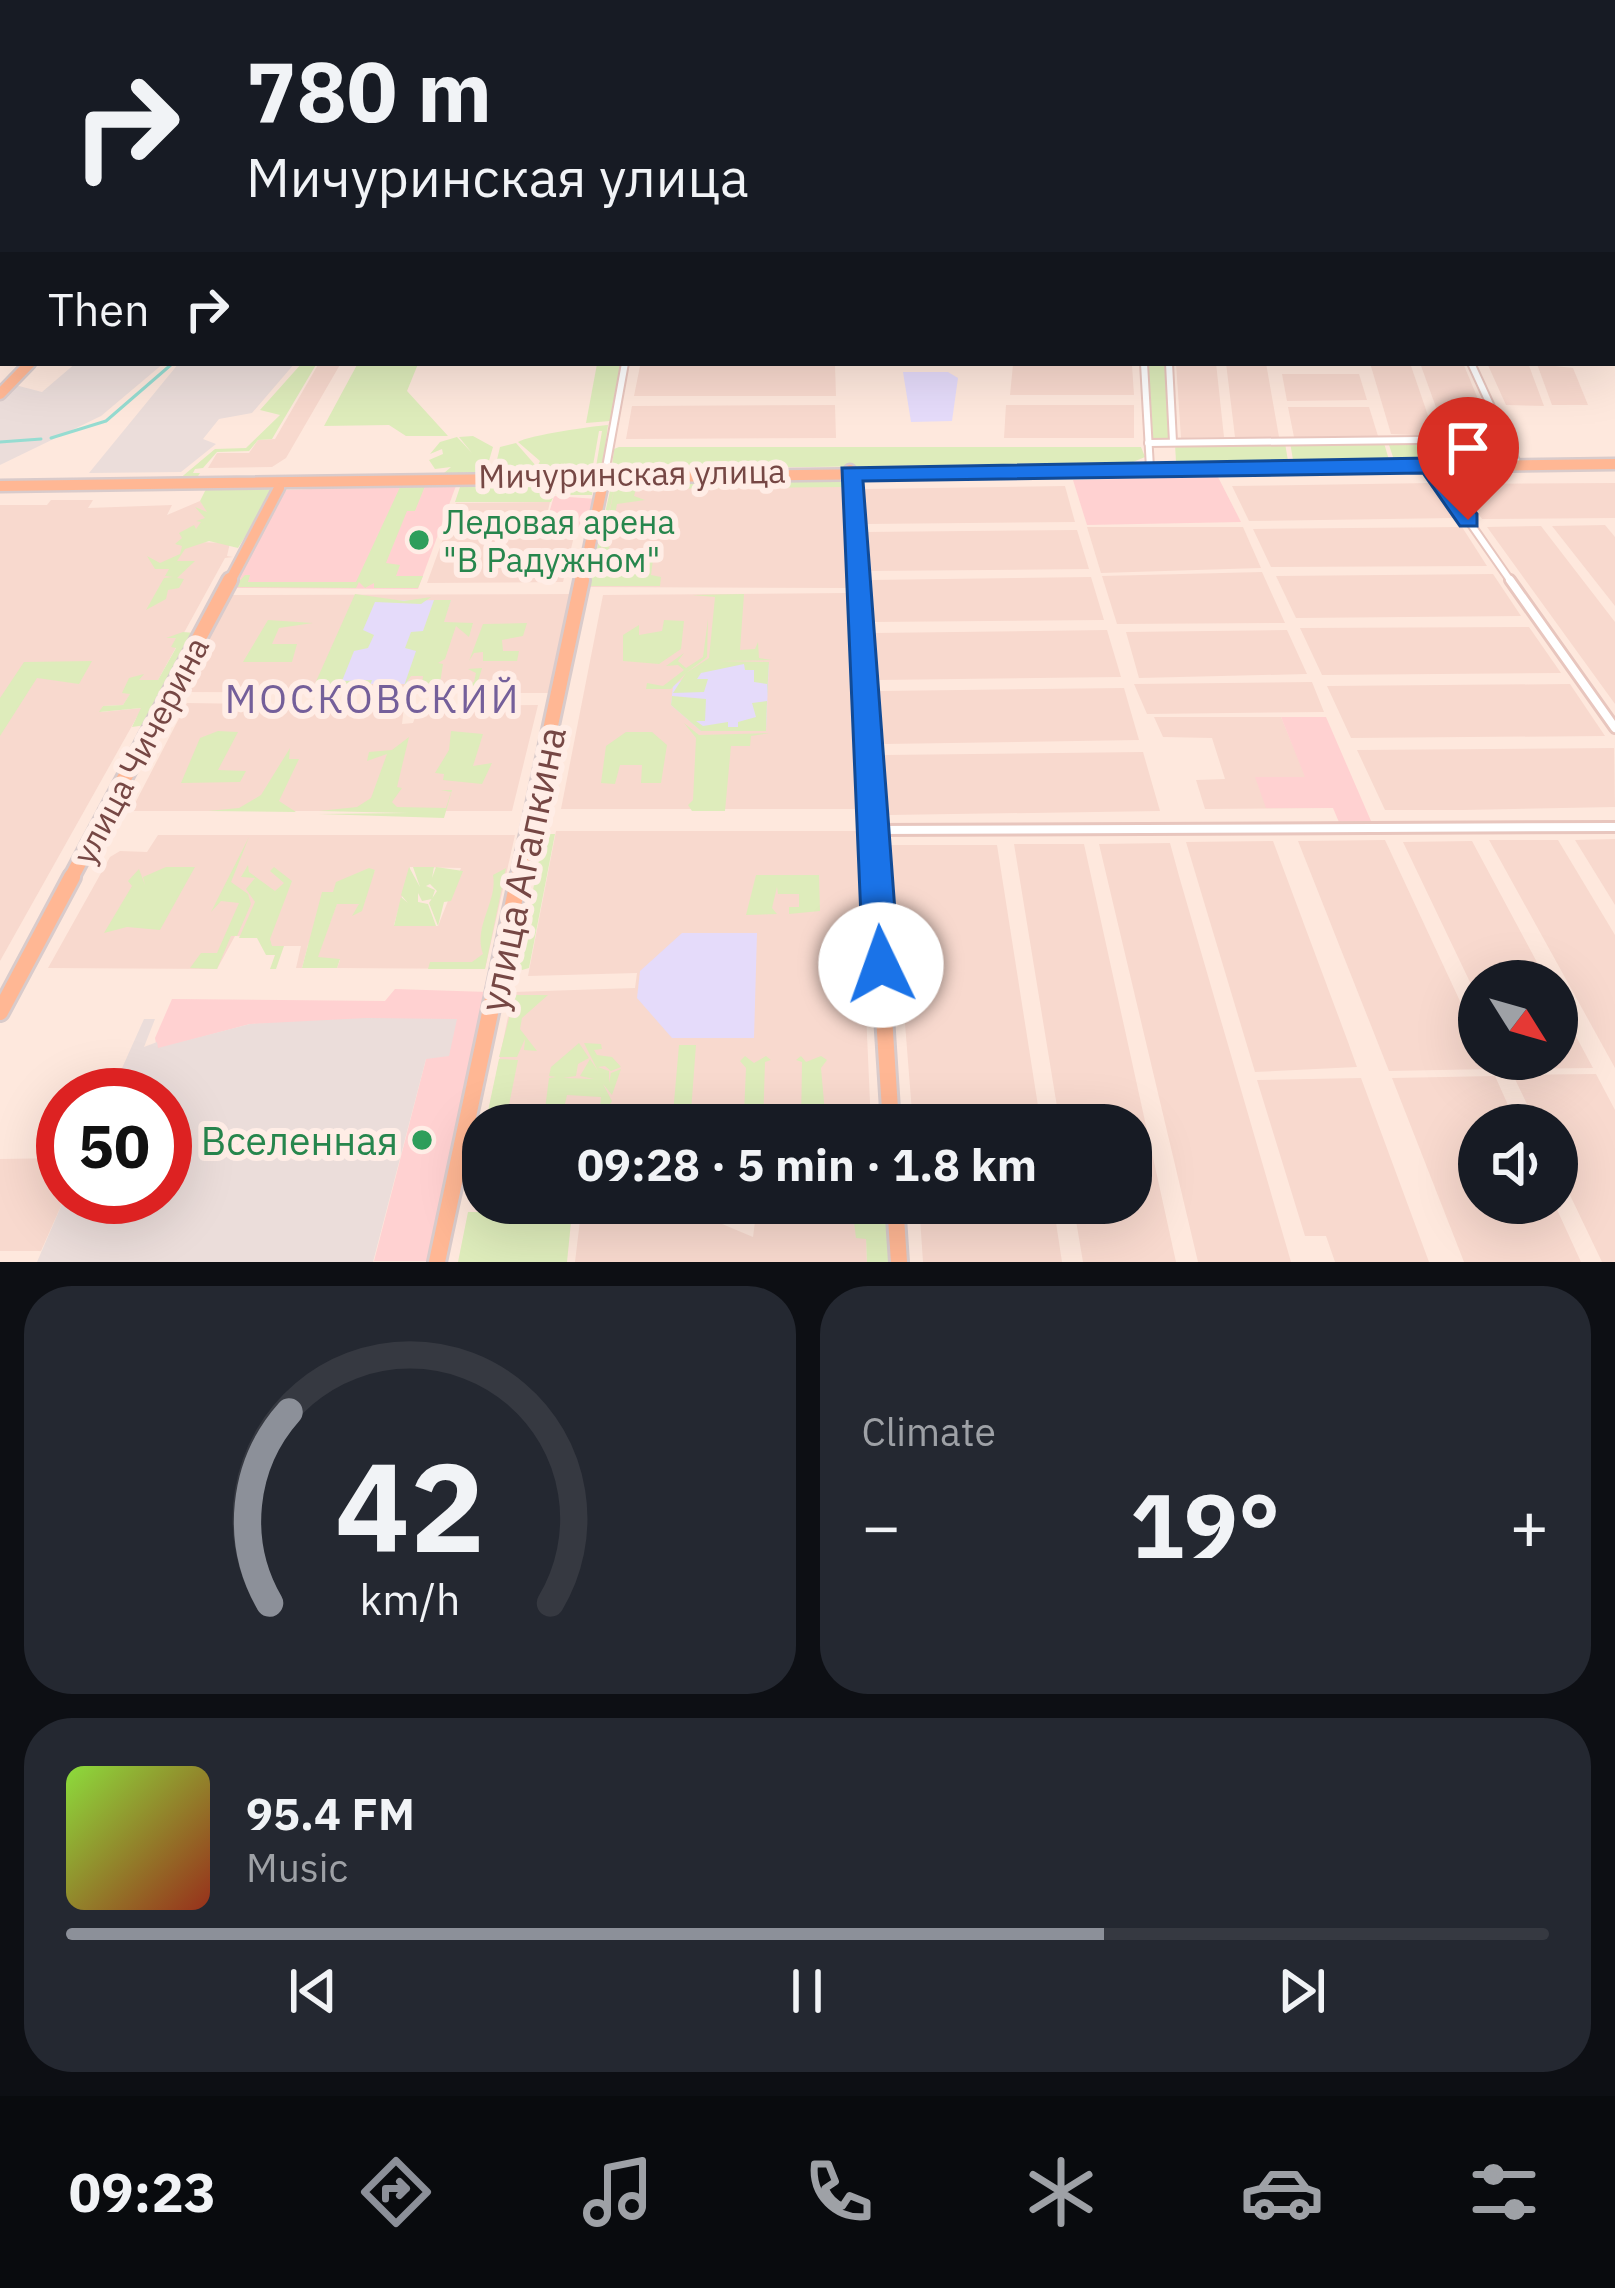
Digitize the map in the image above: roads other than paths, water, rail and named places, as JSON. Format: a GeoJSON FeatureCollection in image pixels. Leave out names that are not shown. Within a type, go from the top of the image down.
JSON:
{"type":"FeatureCollection","features":[{"type":"Feature","properties":{"kind":"main road"},"geometry":{"type":"LineString","coordinates":[[0,394],[27,366]]}},
{"type":"Feature","properties":{"kind":"main road","name":"Мичуринская улица"},"geometry":{"type":"LineString","coordinates":[[0,486],[281,486],[850,471],[1615,462]]}},
{"type":"Feature","properties":{"kind":"main road","name":"Мичуринская улица"},"geometry":{"type":"LineString","coordinates":[[1149,466],[1615,462]]}},
{"type":"Feature","properties":{"kind":"main road"},"geometry":{"type":"LineString","coordinates":[[850,471],[890,1104]]}},
{"type":"Feature","properties":{"kind":"main road","name":"улица Агапкина"},"geometry":{"type":"LineString","coordinates":[[437,1262],[605,476]]}},
{"type":"Feature","properties":{"kind":"main road","name":"улица Чичерина"},"geometry":{"type":"LineString","coordinates":[[0,1012],[281,486]]}},
{"type":"Feature","properties":{"kind":"main road"},"geometry":{"type":"LineString","coordinates":[[897,1224],[899,1262]]}},
{"type":"Feature","properties":{"kind":"street"},"geometry":{"type":"LineString","coordinates":[[605,476],[624,366]]}},
{"type":"Feature","properties":{"kind":"street"},"geometry":{"type":"LineString","coordinates":[[1144,366],[1149,466]]}},
{"type":"Feature","properties":{"kind":"street"},"geometry":{"type":"LineString","coordinates":[[1169,366],[1173,442]]}},
{"type":"Feature","properties":{"kind":"street"},"geometry":{"type":"LineString","coordinates":[[1472,366],[1516,461]]}},
{"type":"Feature","properties":{"kind":"street"},"geometry":{"type":"LineString","coordinates":[[1148,443],[1503,439]]}},
{"type":"Feature","properties":{"kind":"street"},"geometry":{"type":"LineString","coordinates":[[1430,466],[1615,728]]}},
{"type":"Feature","properties":{"kind":"street"},"geometry":{"type":"LineString","coordinates":[[873,830],[888,834],[1615,827]]}},
{"type":"Feature","properties":{"kind":"waterway"},"geometry":{"type":"LineString","coordinates":[[51,438],[106,421],[170,366]]}},
{"type":"Feature","properties":{"kind":"waterway"},"geometry":{"type":"LineString","coordinates":[[0,442],[41,439]]}},
{"type":"Feature","properties":{"kind":"place","name":"Ледовая арена \"В Радужном\""},"geometry":{"type":"Point","coordinates":[419,540]}},
{"type":"Feature","properties":{"kind":"place","name":"Вселенная"},"geometry":{"type":"Point","coordinates":[422,1140]}},
{"type":"Feature","properties":{"kind":"district","name":"МОСКОВСКИЙ"},"geometry":{"type":"Point","coordinates":[373,698]}}]}
